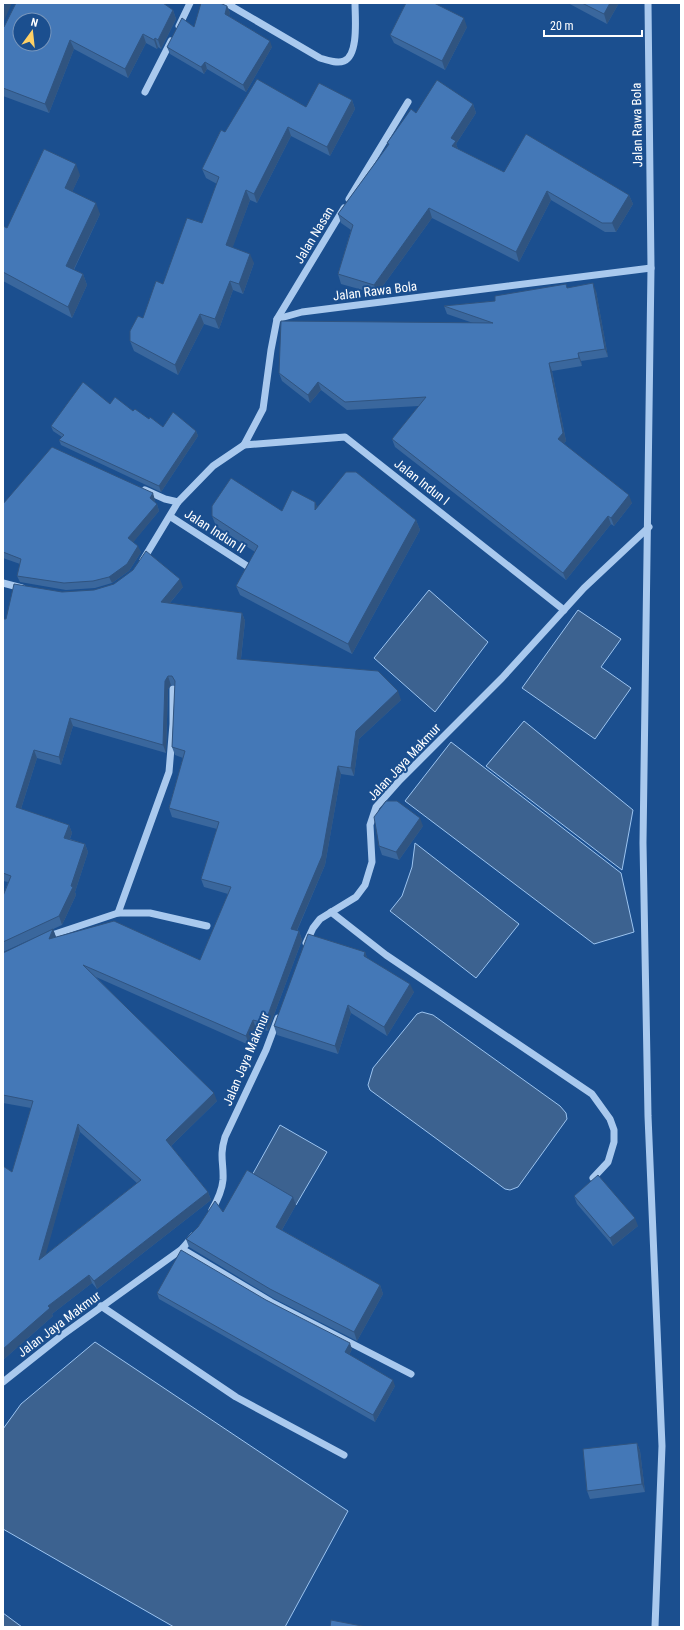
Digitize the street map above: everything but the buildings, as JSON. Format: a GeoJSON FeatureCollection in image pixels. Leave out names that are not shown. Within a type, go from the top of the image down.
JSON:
{"type":"FeatureCollection","features":[{"type":"Feature","properties":{"kind":"street"},"geometry":{"type":"LineString","coordinates":[[145,92],[190,3]]}},
{"type":"Feature","properties":{"kind":"street"},"geometry":{"type":"LineString","coordinates":[[226,3],[320,58],[331,62],[343,62],[351,57],[354,46],[355,3]]}},
{"type":"Feature","properties":{"kind":"street","name":"Jalan Rawa Bola"},"geometry":{"type":"LineString","coordinates":[[277,319],[302,312],[651,268],[648,3]]}},
{"type":"Feature","properties":{"kind":"street","name":"Jalan Nasan"},"geometry":{"type":"LineString","coordinates":[[277,319],[408,102]]}},
{"type":"Feature","properties":{"kind":"street"},"geometry":{"type":"LineString","coordinates":[[651,268],[648,379],[649,528],[643,851],[648,1116],[662,1446],[655,1627]]}},
{"type":"Feature","properties":{"kind":"street"},"geometry":{"type":"LineString","coordinates":[[137,569],[171,517],[178,502],[213,466],[244,445],[263,410],[271,350],[277,319]]}},
{"type":"Feature","properties":{"kind":"street","name":"Jalan Indun I"},"geometry":{"type":"LineString","coordinates":[[244,445],[345,437],[564,610]]}},
{"type":"Feature","properties":{"kind":"street"},"geometry":{"type":"LineString","coordinates":[[137,486],[165,499],[178,502]]}},
{"type":"Feature","properties":{"kind":"street","name":"Jalan Indun II"},"geometry":{"type":"LineString","coordinates":[[171,517],[247,566]]}},
{"type":"Feature","properties":{"kind":"street","name":"Jalan Jaya Makmur"},"geometry":{"type":"LineString","coordinates":[[302,952],[313,928],[320,919],[356,897],[365,885],[372,862],[370,825],[376,807],[400,780],[502,678],[584,588],[649,528]]}},
{"type":"Feature","properties":{"kind":"street"},"geometry":{"type":"LineString","coordinates":[[3,583],[28,589]]}},
{"type":"Feature","properties":{"kind":"street"},"geometry":{"type":"LineString","coordinates":[[118,913],[169,772],[173,724],[173,690]]}},
{"type":"Feature","properties":{"kind":"street"},"geometry":{"type":"LineString","coordinates":[[331,912],[386,955],[592,1094],[610,1119],[614,1130],[614,1142],[608,1162],[593,1178]]}},
{"type":"Feature","properties":{"kind":"street"},"geometry":{"type":"LineString","coordinates":[[35,940],[118,913],[150,913],[207,926]]}},
{"type":"Feature","properties":{"kind":"street","name":"Jalan Jaya Makmur"},"geometry":{"type":"LineString","coordinates":[[207,1218],[219,1197],[223,1180],[221,1161],[225,1137],[266,1050],[280,1012]]}},
{"type":"Feature","properties":{"kind":"street","name":"Jalan Jaya Makmur"},"geometry":{"type":"LineString","coordinates":[[3,1382],[101,1306],[182,1249],[200,1228]]}},
{"type":"Feature","properties":{"kind":"street"},"geometry":{"type":"LineString","coordinates":[[182,1249],[271,1302],[411,1374]]}},
{"type":"Feature","properties":{"kind":"street"},"geometry":{"type":"LineString","coordinates":[[101,1306],[236,1397],[344,1456]]}},
{"type":"Feature","properties":{"kind":"water"},"geometry":{"type":"Polygon","coordinates":[[[429,590],[488,642],[435,712],[374,658],[429,590]]]}},
{"type":"Feature","properties":{"kind":"water"},"geometry":{"type":"Polygon","coordinates":[[[578,610],[621,639],[601,667],[631,688],[595,739],[522,688],[578,610]]]}},
{"type":"Feature","properties":{"kind":"water"},"geometry":{"type":"Polygon","coordinates":[[[524,721],[633,810],[622,870],[486,766],[524,721]]]}},
{"type":"Feature","properties":{"kind":"water"},"geometry":{"type":"Polygon","coordinates":[[[451,742],[621,873],[634,932],[594,944],[405,801],[451,742]]]}},
{"type":"Feature","properties":{"kind":"water"},"geometry":{"type":"Polygon","coordinates":[[[415,843],[519,924],[476,978],[390,911],[402,896],[412,867],[415,843]]]}},
{"type":"Feature","properties":{"kind":"water"},"geometry":{"type":"Polygon","coordinates":[[[422,1012],[433,1015],[560,1106],[566,1113],[567,1119],[518,1187],[510,1190],[505,1189],[370,1090],[368,1085],[373,1068],[417,1014],[422,1012]]]}},
{"type":"Feature","properties":{"kind":"water"},"geometry":{"type":"Polygon","coordinates":[[[280,1125],[327,1152],[296,1205],[250,1179],[280,1125]]]}},
{"type":"Feature","properties":{"kind":"water"},"geometry":{"type":"Polygon","coordinates":[[[95,1342],[348,1511],[285,1627],[174,1627],[3,1529],[3,1429],[21,1404],[95,1342]]]}},
{"type":"Feature","properties":{"kind":"water"},"geometry":{"type":"Polygon","coordinates":[[[3,1613],[22,1627],[3,1627],[3,1613]]]}}]}
